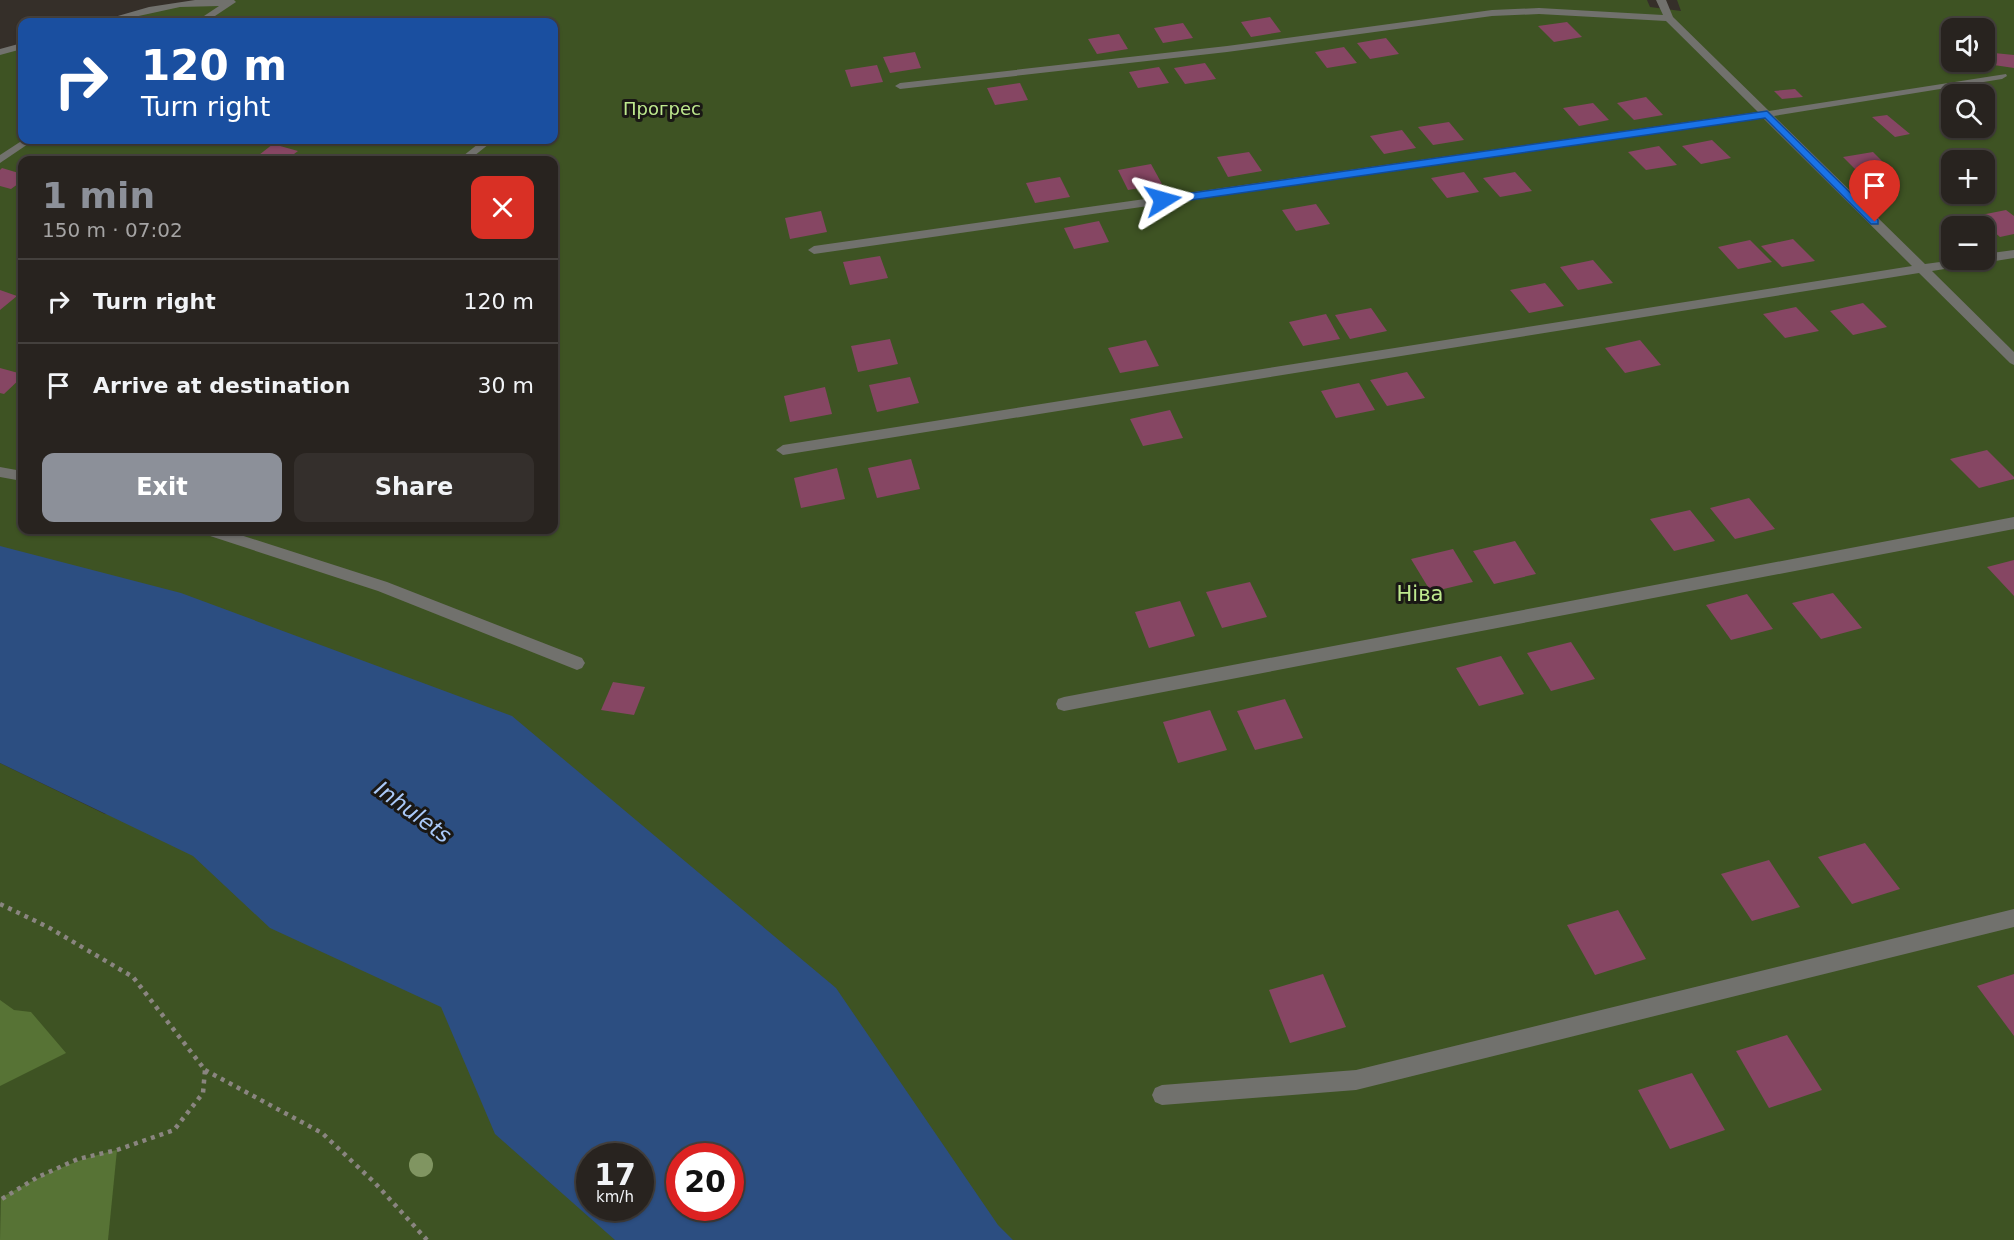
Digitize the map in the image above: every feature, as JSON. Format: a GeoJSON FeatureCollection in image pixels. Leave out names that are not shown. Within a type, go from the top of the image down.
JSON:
{"type":"FeatureCollection","features":[{"type":"Feature","properties":{"kind":"lane"},"geometry":{"type":"LineString","coordinates":[[1661,0],[1669,18],[2014,360]]}},
{"type":"Feature","properties":{"kind":"lane"},"geometry":{"type":"LineString","coordinates":[[116,18],[158,6],[200,1],[231,2]]}},
{"type":"Feature","properties":{"kind":"lane"},"geometry":{"type":"LineString","coordinates":[[206,18],[231,2]]}},
{"type":"Feature","properties":{"kind":"lane"},"geometry":{"type":"LineString","coordinates":[[900,86],[1227,49],[1492,13],[1539,11],[1669,18]]}},
{"type":"Feature","properties":{"kind":"lane"},"geometry":{"type":"LineString","coordinates":[[0,52],[18,47]]}},
{"type":"Feature","properties":{"kind":"lane"},"geometry":{"type":"LineString","coordinates":[[814,250],[1767,114],[2002,76]]}},
{"type":"Feature","properties":{"kind":"lane"},"geometry":{"type":"LineString","coordinates":[[0,160],[23,144]]}},
{"type":"Feature","properties":{"kind":"lane"},"geometry":{"type":"LineString","coordinates":[[468,156],[484,144]]}},
{"type":"Feature","properties":{"kind":"lane"},"geometry":{"type":"LineString","coordinates":[[1995,257],[2014,254]]}},
{"type":"Feature","properties":{"kind":"lane"},"geometry":{"type":"LineString","coordinates":[[783,450],[1941,265]]}},
{"type":"Feature","properties":{"kind":"lane"},"geometry":{"type":"LineString","coordinates":[[0,472],[18,475]]}},
{"type":"Feature","properties":{"kind":"lane"},"geometry":{"type":"LineString","coordinates":[[1064,704],[2014,523]]}},
{"type":"Feature","properties":{"kind":"lane"},"geometry":{"type":"LineString","coordinates":[[221,534],[382,586],[578,663]]}},
{"type":"Feature","properties":{"kind":"lane"},"geometry":{"type":"LineString","coordinates":[[1162,1095],[1356,1080],[2014,918]]}},
{"type":"Feature","properties":{"kind":"path"},"geometry":{"type":"LineString","coordinates":[[0,904],[48,927],[133,977],[205,1070],[322,1133],[375,1183],[427,1240]]}},
{"type":"Feature","properties":{"kind":"path"},"geometry":{"type":"LineString","coordinates":[[0,1200],[39,1177],[78,1159],[117,1150],[174,1130],[203,1093],[205,1070]]}},
{"type":"Feature","properties":{"kind":"green space","name":"Ніва"},"geometry":{"type":"Polygon","coordinates":[[[233,0],[1647,0],[1650,7],[1681,11],[1677,0],[2014,0],[2014,1240],[927,1240],[0,570],[0,52],[18,47],[18,144],[558,144],[558,18],[116,18],[158,6],[233,0]]]}},
{"type":"Feature","properties":{"kind":"green space"},"geometry":{"type":"Polygon","coordinates":[[[0,763],[105,814],[133,807],[416,964],[576,1188],[576,1221],[610,1221],[640,1240],[0,1240],[0,763]]]}},
{"type":"Feature","properties":{"kind":"green space"},"geometry":{"type":"Polygon","coordinates":[[[0,1000],[14,1010],[31,1012],[66,1053],[0,1086],[0,1000]]]}},
{"type":"Feature","properties":{"kind":"green space"},"geometry":{"type":"Polygon","coordinates":[[[117,1150],[108,1240],[0,1240],[1,1198],[57,1170],[117,1150]]]}},
{"type":"Feature","properties":{"kind":"water","name":"Inhulets"},"geometry":{"type":"Polygon","coordinates":[[[0,546],[181,593],[512,716],[836,988],[998,1225],[1013,1240],[615,1240],[593,1221],[654,1221],[654,1143],[576,1143],[576,1206],[495,1134],[441,1007],[270,928],[193,856],[0,763],[0,546]]]}},
{"type":"Feature","properties":{"kind":"building"},"geometry":{"type":"Polygon","coordinates":[[[1270,17],[1281,32],[1251,37],[1241,22],[1270,17]]]}},
{"type":"Feature","properties":{"kind":"building"},"geometry":{"type":"Polygon","coordinates":[[[1567,22],[1582,37],[1554,42],[1538,26],[1567,22]]]}},
{"type":"Feature","properties":{"kind":"building"},"geometry":{"type":"Polygon","coordinates":[[[1183,23],[1193,38],[1163,43],[1154,28],[1183,23]]]}},
{"type":"Feature","properties":{"kind":"building"},"geometry":{"type":"Polygon","coordinates":[[[1119,34],[1128,49],[1097,54],[1088,39],[1119,34]]]}},
{"type":"Feature","properties":{"kind":"building"},"geometry":{"type":"Polygon","coordinates":[[[1386,38],[1399,54],[1370,59],[1357,43],[1386,38]]]}},
{"type":"Feature","properties":{"kind":"building"},"geometry":{"type":"Polygon","coordinates":[[[1344,47],[1357,63],[1327,68],[1315,52],[1344,47]]]}},
{"type":"Feature","properties":{"kind":"building"},"geometry":{"type":"Polygon","coordinates":[[[915,52],[921,68],[890,73],[883,57],[915,52]]]}},
{"type":"Feature","properties":{"kind":"building"},"geometry":{"type":"Polygon","coordinates":[[[1995,53],[2014,55],[2014,68],[1995,65],[1995,53]]]}},
{"type":"Feature","properties":{"kind":"building"},"geometry":{"type":"Polygon","coordinates":[[[1205,63],[1216,79],[1185,84],[1174,68],[1205,63]]]}},
{"type":"Feature","properties":{"kind":"building"},"geometry":{"type":"Polygon","coordinates":[[[877,65],[883,82],[851,87],[845,70],[877,65]]]}},
{"type":"Feature","properties":{"kind":"building"},"geometry":{"type":"Polygon","coordinates":[[[1159,67],[1169,83],[1138,88],[1129,72],[1159,67]]]}},
{"type":"Feature","properties":{"kind":"building"},"geometry":{"type":"Polygon","coordinates":[[[1020,83],[1028,100],[995,105],[987,88],[1020,83]]]}},
{"type":"Feature","properties":{"kind":"building"},"geometry":{"type":"Polygon","coordinates":[[[1795,89],[1803,97],[1782,99],[1774,91],[1795,89]]]}},
{"type":"Feature","properties":{"kind":"building"},"geometry":{"type":"Polygon","coordinates":[[[1646,97],[1663,115],[1634,120],[1617,103],[1646,97]]]}},
{"type":"Feature","properties":{"kind":"building"},"geometry":{"type":"Polygon","coordinates":[[[1593,103],[1609,120],[1579,126],[1563,108],[1593,103]]]}},
{"type":"Feature","properties":{"kind":"building"},"geometry":{"type":"Polygon","coordinates":[[[1887,115],[1910,134],[1895,137],[1872,117],[1887,115]]]}},
{"type":"Feature","properties":{"kind":"building"},"geometry":{"type":"Polygon","coordinates":[[[1449,122],[1464,140],[1433,145],[1418,127],[1449,122]]]}},
{"type":"Feature","properties":{"kind":"building"},"geometry":{"type":"Polygon","coordinates":[[[1402,130],[1416,148],[1384,154],[1370,136],[1402,130]]]}},
{"type":"Feature","properties":{"kind":"building"},"geometry":{"type":"Polygon","coordinates":[[[1712,140],[1731,158],[1701,164],[1682,146],[1712,140]]]}},
{"type":"Feature","properties":{"kind":"building"},"geometry":{"type":"Polygon","coordinates":[[[273,144],[298,151],[291,156],[259,155],[273,144]]]}},
{"type":"Feature","properties":{"kind":"building"},"geometry":{"type":"Polygon","coordinates":[[[1659,146],[1677,165],[1646,170],[1628,152],[1659,146]]]}},
{"type":"Feature","properties":{"kind":"building"},"geometry":{"type":"Polygon","coordinates":[[[1249,152],[1262,171],[1228,177],[1217,157],[1249,152]]]}},
{"type":"Feature","properties":{"kind":"building"},"geometry":{"type":"Polygon","coordinates":[[[1873,152],[1886,165],[1855,169],[1843,157],[1873,152]]]}},
{"type":"Feature","properties":{"kind":"building"},"geometry":{"type":"Polygon","coordinates":[[[1151,164],[1162,184],[1128,190],[1118,170],[1151,164]]]}},
{"type":"Feature","properties":{"kind":"building"},"geometry":{"type":"Polygon","coordinates":[[[2,168],[18,173],[18,184],[11,189],[0,186],[2,168]]]}},
{"type":"Feature","properties":{"kind":"building"},"geometry":{"type":"Polygon","coordinates":[[[1464,172],[1479,192],[1447,198],[1431,178],[1464,172]]]}},
{"type":"Feature","properties":{"kind":"building"},"geometry":{"type":"Polygon","coordinates":[[[1515,172],[1532,191],[1500,197],[1483,178],[1515,172]]]}},
{"type":"Feature","properties":{"kind":"building"},"geometry":{"type":"Polygon","coordinates":[[[1060,177],[1070,197],[1035,203],[1026,183],[1060,177]]]}},
{"type":"Feature","properties":{"kind":"building"},"geometry":{"type":"Polygon","coordinates":[[[1316,204],[1330,224],[1296,231],[1282,210],[1316,204]]]}},
{"type":"Feature","properties":{"kind":"building"},"geometry":{"type":"Polygon","coordinates":[[[2006,210],[2014,216],[2014,234],[2000,237],[1995,233],[1995,216],[1976,216],[2006,210]]]}},
{"type":"Feature","properties":{"kind":"building"},"geometry":{"type":"Polygon","coordinates":[[[821,211],[827,232],[790,239],[785,218],[821,211]]]}},
{"type":"Feature","properties":{"kind":"building"},"geometry":{"type":"Polygon","coordinates":[[[1099,221],[1109,242],[1074,249],[1064,228],[1099,221]]]}},
{"type":"Feature","properties":{"kind":"building"},"geometry":{"type":"Polygon","coordinates":[[[1793,239],[1815,261],[1782,267],[1761,246],[1793,239]]]}},
{"type":"Feature","properties":{"kind":"building"},"geometry":{"type":"Polygon","coordinates":[[[1750,240],[1772,262],[1738,269],[1718,247],[1750,240]]]}},
{"type":"Feature","properties":{"kind":"building"},"geometry":{"type":"Polygon","coordinates":[[[880,256],[888,278],[850,285],[843,262],[880,256]]]}},
{"type":"Feature","properties":{"kind":"building"},"geometry":{"type":"Polygon","coordinates":[[[1593,260],[1613,283],[1578,290],[1560,267],[1593,260]]]}},
{"type":"Feature","properties":{"kind":"building"},"geometry":{"type":"Polygon","coordinates":[[[1545,283],[1564,306],[1529,313],[1510,290],[1545,283]]]}},
{"type":"Feature","properties":{"kind":"building"},"geometry":{"type":"Polygon","coordinates":[[[0,290],[17,296],[0,310],[0,290]]]}},
{"type":"Feature","properties":{"kind":"building"},"geometry":{"type":"Polygon","coordinates":[[[1863,303],[1887,327],[1853,335],[1830,311],[1863,303]]]}},
{"type":"Feature","properties":{"kind":"building"},"geometry":{"type":"Polygon","coordinates":[[[1796,307],[1819,331],[1785,338],[1763,314],[1796,307]]]}},
{"type":"Feature","properties":{"kind":"building"},"geometry":{"type":"Polygon","coordinates":[[[1371,308],[1387,331],[1350,339],[1335,315],[1371,308]]]}},
{"type":"Feature","properties":{"kind":"building"},"geometry":{"type":"Polygon","coordinates":[[[1326,314],[1340,339],[1303,346],[1289,322],[1326,314]]]}},
{"type":"Feature","properties":{"kind":"building"},"geometry":{"type":"Polygon","coordinates":[[[890,339],[898,364],[858,372],[851,346],[890,339]]]}},
{"type":"Feature","properties":{"kind":"building"},"geometry":{"type":"Polygon","coordinates":[[[1146,340],[1159,366],[1120,373],[1108,348],[1146,340]]]}},
{"type":"Feature","properties":{"kind":"building"},"geometry":{"type":"Polygon","coordinates":[[[1640,340],[1661,365],[1625,373],[1605,348],[1640,340]]]}},
{"type":"Feature","properties":{"kind":"building"},"geometry":{"type":"Polygon","coordinates":[[[0,368],[18,373],[18,381],[4,394],[0,393],[0,368]]]}},
{"type":"Feature","properties":{"kind":"building"},"geometry":{"type":"Polygon","coordinates":[[[1407,372],[1425,398],[1387,406],[1370,380],[1407,372]]]}},
{"type":"Feature","properties":{"kind":"building"},"geometry":{"type":"Polygon","coordinates":[[[910,377],[919,403],[877,412],[869,385],[910,377]]]}},
{"type":"Feature","properties":{"kind":"building"},"geometry":{"type":"Polygon","coordinates":[[[1359,383],[1375,410],[1336,418],[1321,391],[1359,383]]]}},
{"type":"Feature","properties":{"kind":"building"},"geometry":{"type":"Polygon","coordinates":[[[825,387],[832,414],[790,422],[784,396],[825,387]]]}},
{"type":"Feature","properties":{"kind":"building"},"geometry":{"type":"Polygon","coordinates":[[[1170,410],[1183,438],[1143,446],[1130,419],[1170,410]]]}},
{"type":"Feature","properties":{"kind":"building"},"geometry":{"type":"Polygon","coordinates":[[[1987,450],[2014,479],[1979,488],[1950,459],[1987,450]]]}},
{"type":"Feature","properties":{"kind":"building"},"geometry":{"type":"Polygon","coordinates":[[[911,459],[920,489],[877,498],[868,468],[911,459]]]}},
{"type":"Feature","properties":{"kind":"building"},"geometry":{"type":"Polygon","coordinates":[[[837,468],[845,499],[801,508],[794,478],[837,468]]]}},
{"type":"Feature","properties":{"kind":"building"},"geometry":{"type":"Polygon","coordinates":[[[1749,498],[1775,529],[1735,539],[1710,508],[1749,498]]]}},
{"type":"Feature","properties":{"kind":"building"},"geometry":{"type":"Polygon","coordinates":[[[1690,510],[1715,541],[1674,551],[1650,519],[1690,510]]]}},
{"type":"Feature","properties":{"kind":"building"},"geometry":{"type":"Polygon","coordinates":[[[1515,541],[1536,574],[1494,584],[1473,551],[1515,541]]]}},
{"type":"Feature","properties":{"kind":"building"},"geometry":{"type":"Polygon","coordinates":[[[1453,549],[1473,582],[1431,592],[1411,559],[1453,549]]]}},
{"type":"Feature","properties":{"kind":"building"},"geometry":{"type":"Polygon","coordinates":[[[2014,560],[2014,596],[1987,567],[2014,560]]]}},
{"type":"Feature","properties":{"kind":"building"},"geometry":{"type":"Polygon","coordinates":[[[1250,582],[1267,617],[1222,628],[1206,592],[1250,582]]]}},
{"type":"Feature","properties":{"kind":"building"},"geometry":{"type":"Polygon","coordinates":[[[1833,593],[1862,628],[1821,639],[1792,603],[1833,593]]]}},
{"type":"Feature","properties":{"kind":"building"},"geometry":{"type":"Polygon","coordinates":[[[1747,594],[1773,629],[1731,640],[1706,605],[1747,594]]]}},
{"type":"Feature","properties":{"kind":"building"},"geometry":{"type":"Polygon","coordinates":[[[1180,601],[1195,636],[1149,648],[1135,612],[1180,601]]]}},
{"type":"Feature","properties":{"kind":"building"},"geometry":{"type":"Polygon","coordinates":[[[1571,642],[1595,679],[1551,691],[1527,653],[1571,642]]]}},
{"type":"Feature","properties":{"kind":"building"},"geometry":{"type":"Polygon","coordinates":[[[1501,656],[1524,694],[1479,706],[1456,668],[1501,656]]]}},
{"type":"Feature","properties":{"kind":"building"},"geometry":{"type":"Polygon","coordinates":[[[613,682],[645,687],[634,715],[601,710],[613,682]]]}},
{"type":"Feature","properties":{"kind":"building"},"geometry":{"type":"Polygon","coordinates":[[[1285,699],[1303,738],[1255,750],[1237,711],[1285,699]]]}},
{"type":"Feature","properties":{"kind":"building"},"geometry":{"type":"Polygon","coordinates":[[[1210,710],[1227,750],[1178,763],[1163,722],[1210,710]]]}},
{"type":"Feature","properties":{"kind":"building"},"geometry":{"type":"Polygon","coordinates":[[[1865,843],[1900,889],[1852,904],[1818,857],[1865,843]]]}},
{"type":"Feature","properties":{"kind":"building"},"geometry":{"type":"Polygon","coordinates":[[[1769,860],[1800,907],[1752,921],[1721,874],[1769,860]]]}},
{"type":"Feature","properties":{"kind":"building"},"geometry":{"type":"Polygon","coordinates":[[[1618,910],[1646,959],[1595,975],[1567,925],[1618,910]]]}},
{"type":"Feature","properties":{"kind":"building"},"geometry":{"type":"Polygon","coordinates":[[[1323,974],[1346,1027],[1290,1043],[1269,990],[1323,974]]]}},
{"type":"Feature","properties":{"kind":"building"},"geometry":{"type":"Polygon","coordinates":[[[2014,974],[2014,1036],[1977,986],[2014,974]]]}},
{"type":"Feature","properties":{"kind":"building"},"geometry":{"type":"Polygon","coordinates":[[[1787,1035],[1822,1090],[1769,1108],[1736,1051],[1787,1035]]]}},
{"type":"Feature","properties":{"kind":"building"},"geometry":{"type":"Polygon","coordinates":[[[1692,1073],[1725,1130],[1670,1149],[1638,1090],[1692,1073]]]}},
{"type":"Feature","properties":{"kind":"route"},"geometry":{"type":"LineString","coordinates":[[1163,200],[1767,114],[1875,222]]}},
{"type":"Feature","properties":{"kind":"park label","name":"Прогрес"},"geometry":{"type":"Point","coordinates":[662,108]}}]}
